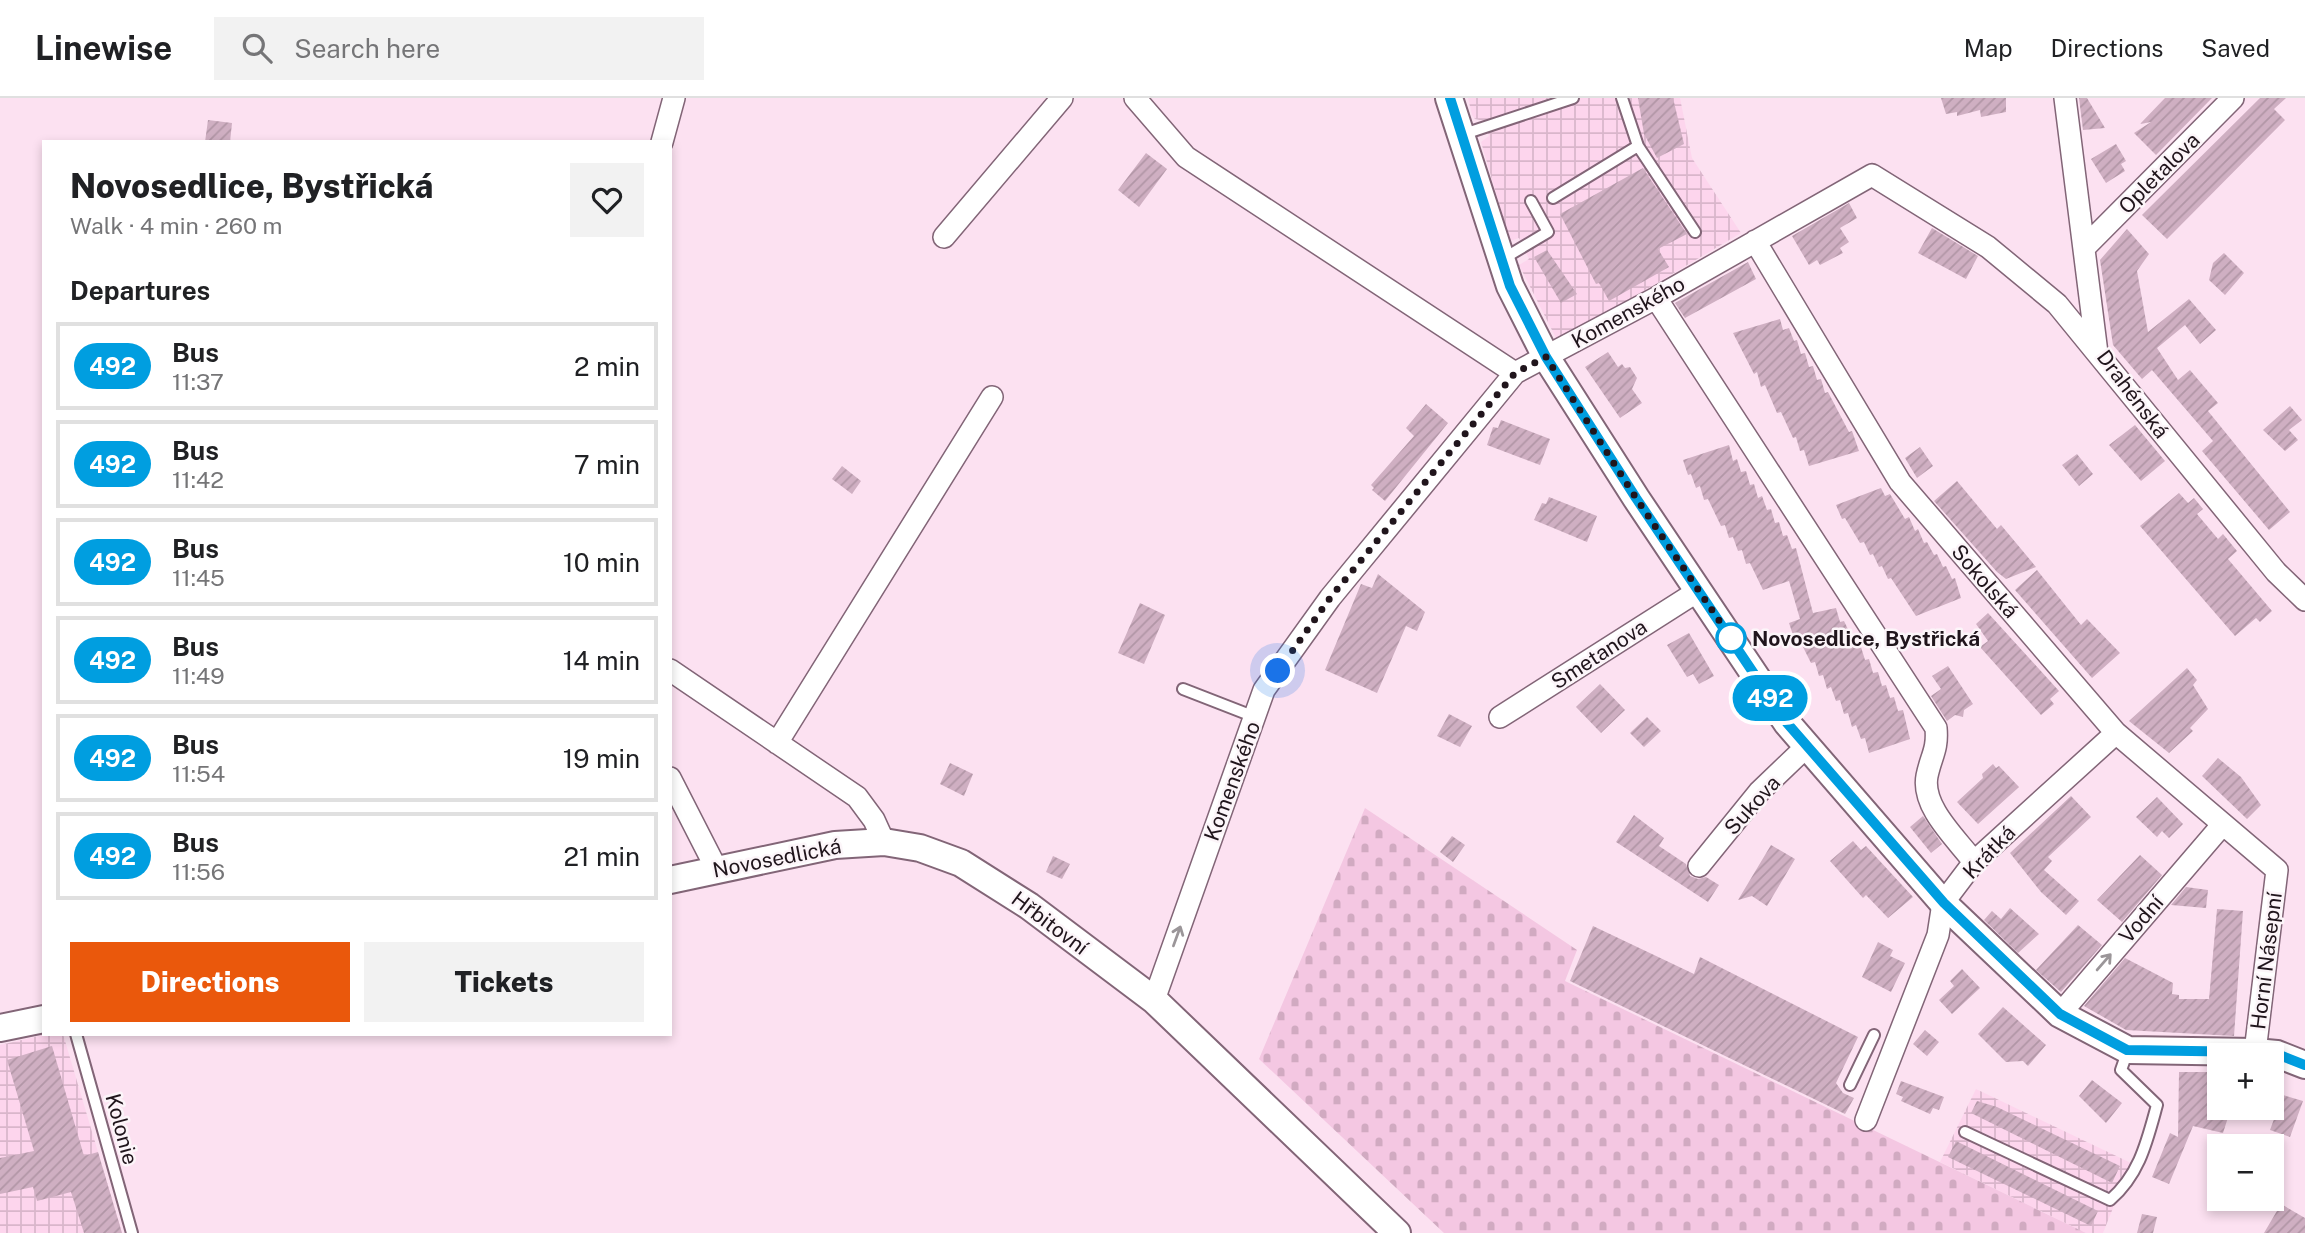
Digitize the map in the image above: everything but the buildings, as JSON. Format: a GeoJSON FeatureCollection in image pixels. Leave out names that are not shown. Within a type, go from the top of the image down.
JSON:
{"type":"FeatureCollection","features":[{"type":"Feature","properties":{"kind":"street"},"geometry":{"type":"LineString","coordinates":[[663,140],[674,98]]}},
{"type":"Feature","properties":{"kind":"street"},"geometry":{"type":"LineString","coordinates":[[944,237],[1062,98]]}},
{"type":"Feature","properties":{"kind":"street"},"geometry":{"type":"LineString","coordinates":[[1135,98],[1186,156],[1515,373]]}},
{"type":"Feature","properties":{"kind":"street"},"geometry":{"type":"LineString","coordinates":[[1450,98],[1510,286],[1546,357],[1787,723],[1944,903],[2060,1014],[2127,1050],[2207,1051]]}},
{"type":"Feature","properties":{"kind":"street","name":"Drahénská"},"geometry":{"type":"LineString","coordinates":[[2065,98],[2097,353],[2276,572],[2305,600]]}},
{"type":"Feature","properties":{"kind":"street","name":"Opletalova"},"geometry":{"type":"LineString","coordinates":[[2084,248],[2234,98]]}},
{"type":"Feature","properties":{"kind":"street","name":"Komenského"},"geometry":{"type":"LineString","coordinates":[[1154,1000],[1264,690],[1330,598],[1515,373],[1656,298],[1872,175],[1988,247],[2057,304],[2097,353]]}},
{"type":"Feature","properties":{"kind":"street","name":"Sokolská"},"geometry":{"type":"LineString","coordinates":[[1755,241],[1900,482],[2116,733],[2277,870]]}},
{"type":"Feature","properties":{"kind":"street"},"geometry":{"type":"LineString","coordinates":[[1656,298],[1936,728],[1938,747],[1927,775],[1926,791],[1932,805],[1974,862]]}},
{"type":"Feature","properties":{"kind":"street"},"geometry":{"type":"LineString","coordinates":[[777,743],[992,397]]}},
{"type":"Feature","properties":{"kind":"street","name":"Smetanova"},"geometry":{"type":"LineString","coordinates":[[1500,717],[1698,591]]}},
{"type":"Feature","properties":{"kind":"street"},"geometry":{"type":"LineString","coordinates":[[672,671],[857,797],[874,820],[884,842]]}},
{"type":"Feature","properties":{"kind":"street","name":"Krátká"},"geometry":{"type":"LineString","coordinates":[[1866,1120],[1938,935],[1944,903],[1974,862],[2116,733]]}},
{"type":"Feature","properties":{"kind":"street","name":"Sukova"},"geometry":{"type":"LineString","coordinates":[[1699,866],[1759,792],[1807,746]]}},
{"type":"Feature","properties":{"kind":"street"},"geometry":{"type":"LineString","coordinates":[[672,782],[717,870]]}},
{"type":"Feature","properties":{"kind":"street","name":"Vodní"},"geometry":{"type":"LineString","coordinates":[[2060,1014],[2223,824]]}},
{"type":"Feature","properties":{"kind":"street","name":"Hřbitovní"},"geometry":{"type":"LineString","coordinates":[[884,842],[920,848],[961,863],[990,878],[1154,1000],[1397,1233]]}},
{"type":"Feature","properties":{"kind":"street","name":"Novosedlická"},"geometry":{"type":"LineString","coordinates":[[672,880],[835,845],[884,842]]}},
{"type":"Feature","properties":{"kind":"street","name":"Horní Násepní"},"geometry":{"type":"LineString","coordinates":[[2256,1043],[2277,870]]}},
{"type":"Feature","properties":{"kind":"street"},"geometry":{"type":"LineString","coordinates":[[0,1028],[42,1019]]}},
{"type":"Feature","properties":{"kind":"street"},"geometry":{"type":"LineString","coordinates":[[2284,1057],[2305,1065]]}},
{"type":"Feature","properties":{"kind":"lane"},"geometry":{"type":"LineString","coordinates":[[1461,135],[1573,98]]}},
{"type":"Feature","properties":{"kind":"lane"},"geometry":{"type":"LineString","coordinates":[[1622,98],[1638,146],[1695,232]]}},
{"type":"Feature","properties":{"kind":"lane"},"geometry":{"type":"LineString","coordinates":[[1553,198],[1638,146]]}},
{"type":"Feature","properties":{"kind":"lane"},"geometry":{"type":"LineString","coordinates":[[1501,260],[1548,232],[1531,201]]}},
{"type":"Feature","properties":{"kind":"lane"},"geometry":{"type":"LineString","coordinates":[[1183,689],[1255,717]]}},
{"type":"Feature","properties":{"kind":"lane"},"geometry":{"type":"LineString","coordinates":[[1850,1085],[1874,1035]]}},
{"type":"Feature","properties":{"kind":"lane","name":"Kolonie"},"geometry":{"type":"LineString","coordinates":[[77,1036],[132,1233]]}},
{"type":"Feature","properties":{"kind":"lane"},"geometry":{"type":"LineString","coordinates":[[1965,1132],[2110,1200],[2129,1184],[2145,1150],[2157,1105],[2121,1070],[2127,1050]]}},
{"type":"Feature","properties":{"kind":"shaded area"},"geometry":{"type":"Polygon","coordinates":[[[1468,98],[1680,98],[1692,158],[1741,233],[1558,342],[1519,265],[1529,259],[1519,238],[1510,241],[1481,142],[1489,136],[1484,121],[1475,119],[1472,115],[1468,98]]]}},
{"type":"Feature","properties":{"kind":"shaded area"},"geometry":{"type":"Polygon","coordinates":[[[42,1035],[64,1036],[122,1233],[0,1233],[0,1045],[42,1035]]]}},
{"type":"Feature","properties":{"kind":"shaded area"},"geometry":{"type":"Polygon","coordinates":[[[1976,1089],[2131,1163],[2103,1233],[2086,1233],[1940,1162],[1976,1089]]]}},
{"type":"Feature","properties":{"kind":"green space"},"geometry":{"type":"Polygon","coordinates":[[[1365,808],[1577,950],[1565,981],[2086,1233],[1444,1233],[1259,1059],[1365,808]]]}},
{"type":"Feature","properties":{"kind":"bus line","name":"492"},"geometry":{"type":"LineString","coordinates":[[1450,98],[1510,286],[1546,357],[1636,498],[1787,723],[1944,903],[2060,1014],[2127,1050],[2255,1052],[2277,1054],[2305,1065]]}},
{"type":"Feature","properties":{"kind":"place","name":"Novosedlice, Bystřická"},"geometry":{"type":"Point","coordinates":[1731,638]}},
{"type":"Feature","properties":{"kind":"route"},"geometry":{"type":"LineString","coordinates":[[1278,671],[1330,598],[1515,373],[1546,357],[1636,498],[1731,638]]}}]}
